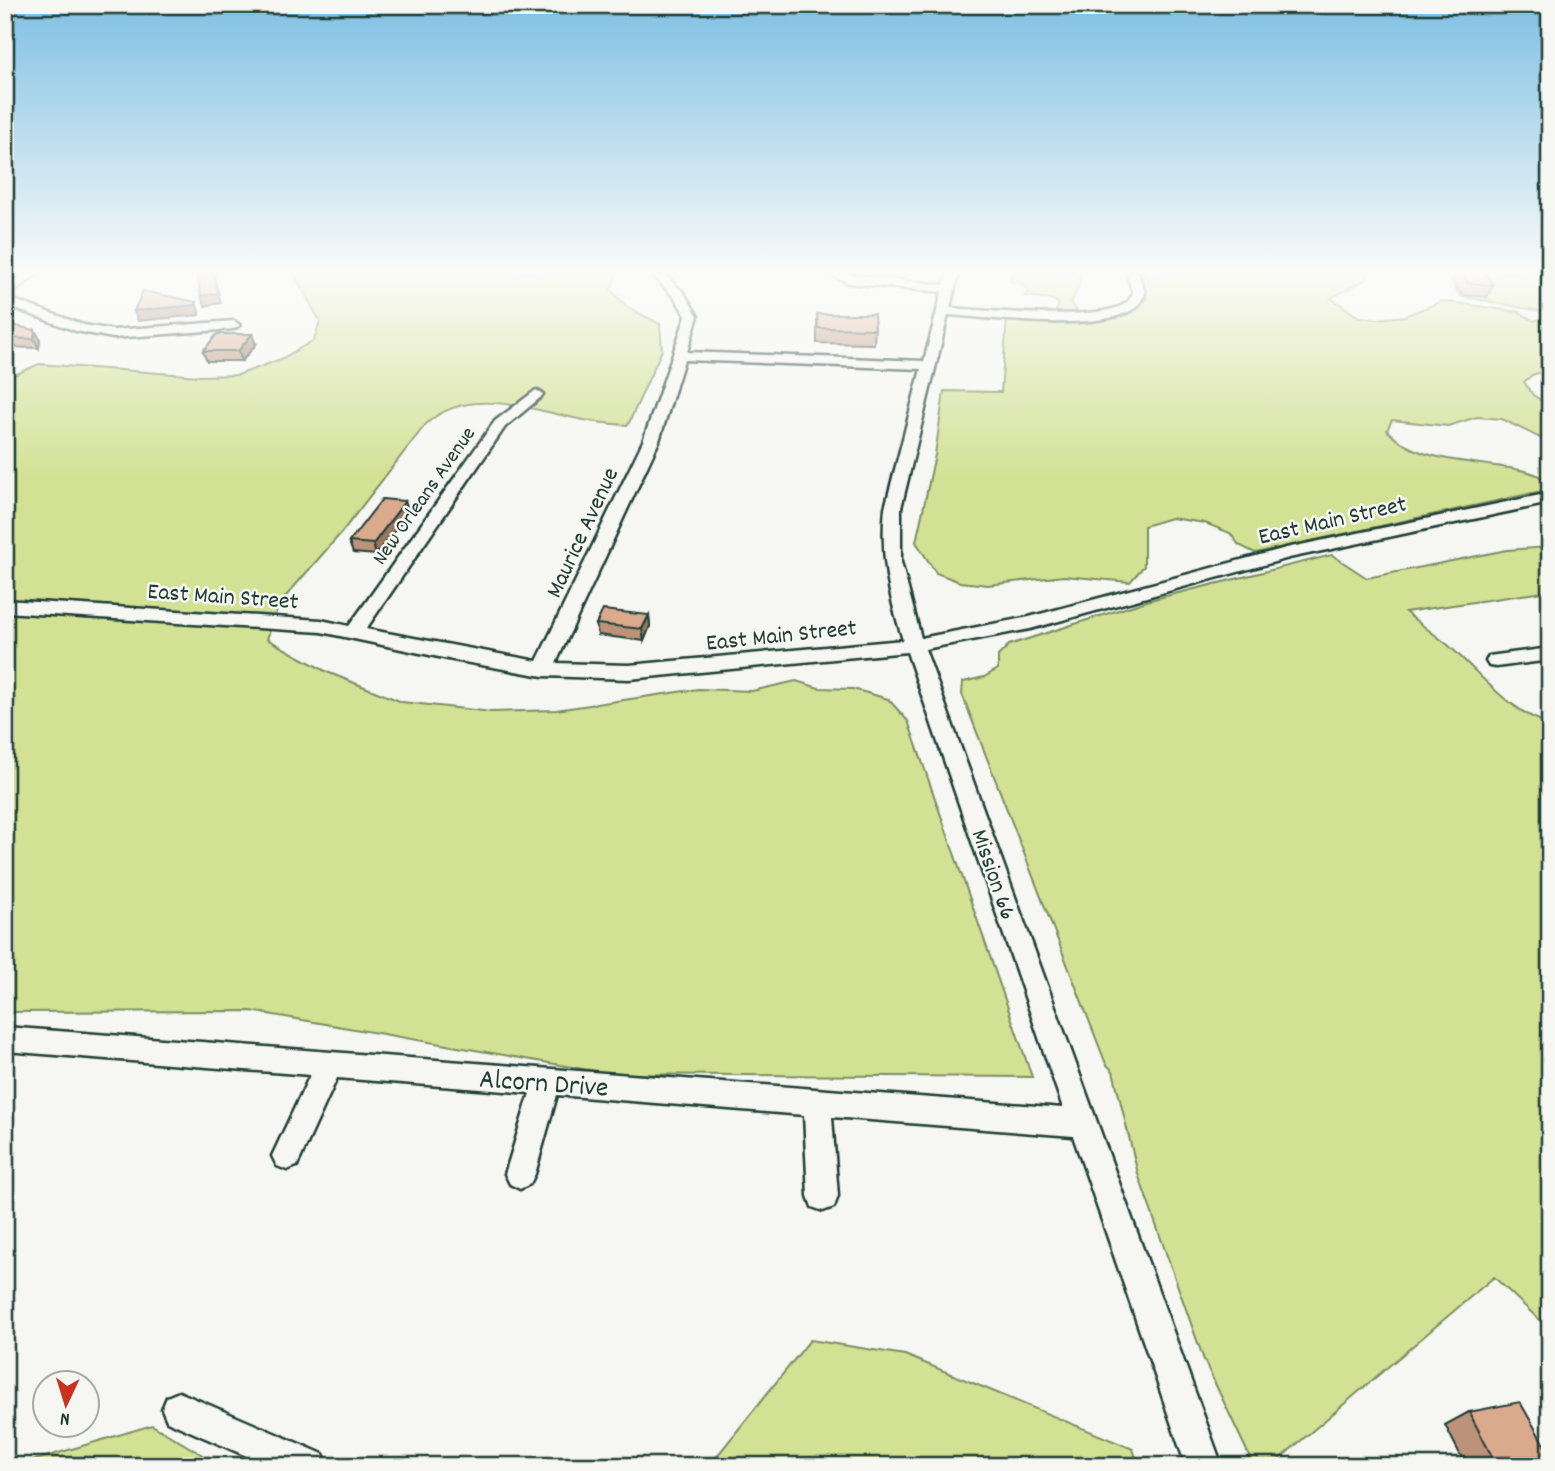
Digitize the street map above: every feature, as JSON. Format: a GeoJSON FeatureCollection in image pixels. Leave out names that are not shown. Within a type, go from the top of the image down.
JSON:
{"type":"FeatureCollection","features":[{"type":"Feature","properties":{"kind":"street","name":"Maurice Avenue"},"geometry":{"type":"LineString","coordinates":[[543,669],[651,441],[684,341]]}},
{"type":"Feature","properties":{"kind":"street","name":"Mission 66"},"geometry":{"type":"LineString","coordinates":[[936,341],[891,525],[892,572],[914,645],[1204,1466]]}},
{"type":"Feature","properties":{"kind":"street"},"geometry":{"type":"LineString","coordinates":[[679,356],[930,365]]}},
{"type":"Feature","properties":{"kind":"street","name":"New Orleans Avenue"},"geometry":{"type":"LineString","coordinates":[[355,631],[500,425],[536,394]]}},
{"type":"Feature","properties":{"kind":"street","name":"East Main Street"},"geometry":{"type":"LineString","coordinates":[[5,606],[321,626],[355,631],[464,657],[543,669],[629,671],[687,668],[914,645],[1030,623],[1286,553],[1550,498]]}},
{"type":"Feature","properties":{"kind":"street"},"geometry":{"type":"LineString","coordinates":[[1496,661],[1550,654]]}},
{"type":"Feature","properties":{"kind":"street","name":"Alcorn Drive"},"geometry":{"type":"LineString","coordinates":[[5,1039],[1082,1124]]}},
{"type":"Feature","properties":{"kind":"street"},"geometry":{"type":"LineString","coordinates":[[286,1156],[329,1065]]}},
{"type":"Feature","properties":{"kind":"street"},"geometry":{"type":"LineString","coordinates":[[520,1174],[547,1082]]}},
{"type":"Feature","properties":{"kind":"street"},"geometry":{"type":"LineString","coordinates":[[817,1102],[823,1196]]}},
{"type":"Feature","properties":{"kind":"street"},"geometry":{"type":"LineString","coordinates":[[179,1409],[311,1466]]}},
{"type":"Feature","properties":{"kind":"green space"},"geometry":{"type":"Polygon","coordinates":[[[313,341],[661,341],[662,350],[628,425],[589,421],[523,407],[482,403],[462,405],[443,412],[426,424],[341,533],[279,604],[267,639],[327,672],[402,702],[492,712],[556,710],[698,689],[752,691],[796,681],[819,688],[853,689],[888,699],[908,721],[1032,1077],[612,1074],[251,1011],[5,1012],[5,379],[39,364],[200,376],[238,375],[281,359],[313,341]]]}},
{"type":"Feature","properties":{"kind":"green space"},"geometry":{"type":"Polygon","coordinates":[[[1005,341],[1543,341],[1550,349],[1550,369],[1532,375],[1524,382],[1533,395],[1550,406],[1550,443],[1502,419],[1477,417],[1448,426],[1392,420],[1387,430],[1404,444],[1426,454],[1524,471],[1540,477],[1550,486],[1542,491],[1255,553],[1239,545],[1230,533],[1205,523],[1171,518],[1144,526],[1144,566],[1130,582],[1064,576],[988,585],[960,582],[936,573],[916,542],[935,455],[944,391],[1001,392],[1005,341]]]}},
{"type":"Feature","properties":{"kind":"green space"},"geometry":{"type":"Polygon","coordinates":[[[1550,547],[1550,591],[1405,612],[1448,645],[1495,691],[1521,710],[1550,724],[1550,1330],[1494,1277],[1271,1466],[1254,1466],[1204,1360],[1138,1174],[1113,1071],[1106,1064],[962,694],[963,682],[984,677],[998,669],[998,656],[1009,645],[1150,600],[1332,555],[1367,578],[1507,550],[1550,547]]]}},
{"type":"Feature","properties":{"kind":"green space"},"geometry":{"type":"Polygon","coordinates":[[[810,1340],[905,1355],[1133,1449],[1139,1466],[709,1466],[810,1340]]]}},
{"type":"Feature","properties":{"kind":"green space"},"geometry":{"type":"Polygon","coordinates":[[[152,1425],[221,1466],[15,1466],[152,1425]]]}},
{"type":"Feature","properties":{"kind":"building"},"geometry":{"type":"Polygon","coordinates":[[[212,341],[247,341],[238,351],[203,351],[212,341]]]}},
{"type":"Feature","properties":{"kind":"building"},"geometry":{"type":"Polygon","coordinates":[[[382,499],[405,501],[373,544],[349,542],[382,499]]]}},
{"type":"Feature","properties":{"kind":"building"},"geometry":{"type":"Polygon","coordinates":[[[603,610],[649,615],[642,629],[596,624],[603,610]]]}},
{"type":"Feature","properties":{"kind":"building"},"geometry":{"type":"Polygon","coordinates":[[[1520,1402],[1550,1455],[1550,1466],[1497,1466],[1469,1412],[1520,1402]]]}}]}
